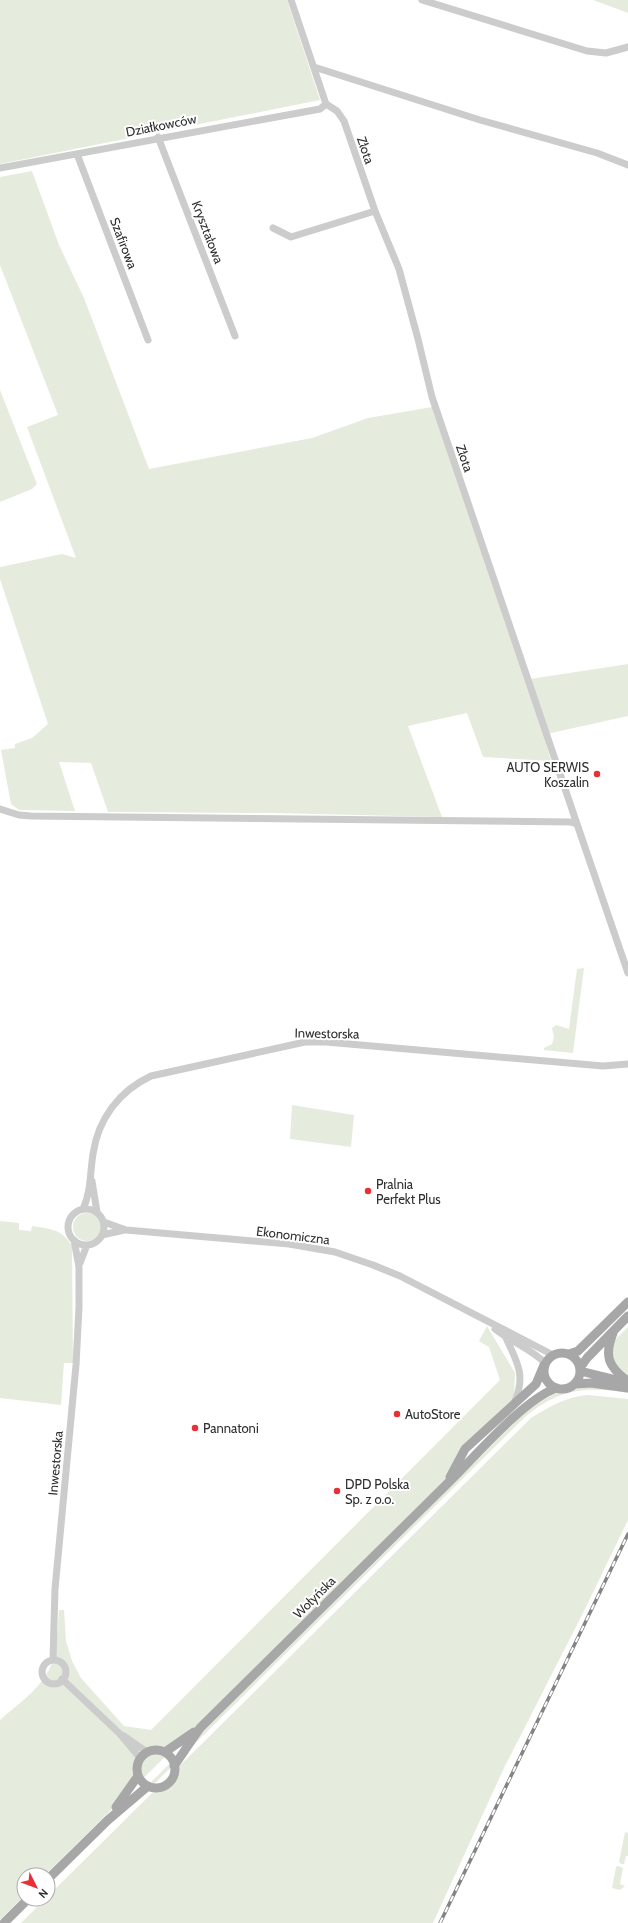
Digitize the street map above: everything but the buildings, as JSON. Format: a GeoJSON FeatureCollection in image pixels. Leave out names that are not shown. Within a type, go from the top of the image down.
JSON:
{"type":"FeatureCollection","features":[{"type":"Feature","properties":{"kind":"main road"},"geometry":{"type":"LineString","coordinates":[[569,1354],[578,1351],[628,1302]]}},
{"type":"Feature","properties":{"kind":"main road"},"geometry":{"type":"LineString","coordinates":[[575,1384],[580,1370],[587,1358],[628,1316]]}},
{"type":"Feature","properties":{"kind":"main road"},"geometry":{"type":"LineString","coordinates":[[615,1329],[608,1351],[610,1364],[628,1382]]}},
{"type":"Feature","properties":{"kind":"main road"},"geometry":{"type":"LineString","coordinates":[[580,1370],[576,1359],[569,1354],[560,1352],[553,1355],[544,1364],[545,1378],[551,1386],[557,1388],[568,1388],[575,1384],[591,1383],[628,1388]]}},
{"type":"Feature","properties":{"kind":"main road","name":"Wołyńska"},"geometry":{"type":"LineString","coordinates":[[446,1485],[466,1449],[515,1401],[536,1384],[544,1364]]}},
{"type":"Feature","properties":{"kind":"main road"},"geometry":{"type":"LineString","coordinates":[[580,1370],[628,1382]]}},
{"type":"Feature","properties":{"kind":"main road","name":"Wołyńska"},"geometry":{"type":"LineString","coordinates":[[165,1752],[200,1728],[521,1411],[550,1390],[557,1388]]}},
{"type":"Feature","properties":{"kind":"main road","name":"Wołyńska"},"geometry":{"type":"LineString","coordinates":[[174,1766],[200,1728]]}},
{"type":"Feature","properties":{"kind":"main road"},"geometry":{"type":"LineString","coordinates":[[156,1750],[165,1752],[171,1758],[174,1766],[173,1775],[165,1785],[157,1787],[148,1786],[138,1776],[137,1767],[143,1755],[156,1750]]}},
{"type":"Feature","properties":{"kind":"main road"},"geometry":{"type":"LineString","coordinates":[[108,1820],[138,1776]]}},
{"type":"Feature","properties":{"kind":"main road"},"geometry":{"type":"LineString","coordinates":[[56,1872],[108,1820],[148,1786]]}},
{"type":"Feature","properties":{"kind":"main road"},"geometry":{"type":"LineString","coordinates":[[4,1923],[20,1907]]}},
{"type":"Feature","properties":{"kind":"street"},"geometry":{"type":"LineString","coordinates":[[291,0],[326,104]]}},
{"type":"Feature","properties":{"kind":"street"},"geometry":{"type":"LineString","coordinates":[[422,0],[587,51],[606,53],[628,47]]}},
{"type":"Feature","properties":{"kind":"street"},"geometry":{"type":"LineString","coordinates":[[314,67],[480,120],[597,153],[628,165]]}},
{"type":"Feature","properties":{"kind":"street","name":"Działkowców"},"geometry":{"type":"LineString","coordinates":[[0,168],[320,109],[326,104]]}},
{"type":"Feature","properties":{"kind":"street","name":"Złota"},"geometry":{"type":"LineString","coordinates":[[326,104],[337,110],[344,121],[375,211],[398,270],[418,339],[432,397],[628,973]]}},
{"type":"Feature","properties":{"kind":"street","name":"Kryształowa"},"geometry":{"type":"LineString","coordinates":[[158,138],[235,336]]}},
{"type":"Feature","properties":{"kind":"street","name":"Szafirowa"},"geometry":{"type":"LineString","coordinates":[[77,154],[148,340]]}},
{"type":"Feature","properties":{"kind":"street"},"geometry":{"type":"LineString","coordinates":[[273,228],[291,237],[375,211]]}},
{"type":"Feature","properties":{"kind":"street"},"geometry":{"type":"LineString","coordinates":[[0,808],[19,815],[30,816],[560,820],[577,824]]}},
{"type":"Feature","properties":{"kind":"street","name":"Inwestorska"},"geometry":{"type":"LineString","coordinates":[[97,1212],[92,1175],[93,1155],[98,1133],[112,1108],[125,1091],[137,1082],[151,1076],[288,1044],[305,1042],[326,1042],[603,1066],[628,1064]]}},
{"type":"Feature","properties":{"kind":"street","name":"Inwestorska"},"geometry":{"type":"LineString","coordinates":[[83,1209],[92,1175]]}},
{"type":"Feature","properties":{"kind":"street"},"geometry":{"type":"LineString","coordinates":[[83,1209],[97,1212],[104,1222],[102,1235],[96,1242],[87,1245],[74,1240],[69,1232],[69,1223],[73,1215],[83,1209]]}},
{"type":"Feature","properties":{"kind":"street","name":"Ekonomiczna"},"geometry":{"type":"LineString","coordinates":[[104,1222],[126,1230],[289,1244],[335,1252],[400,1276],[489,1324],[522,1338],[553,1355]]}},
{"type":"Feature","properties":{"kind":"street","name":"Ekonomiczna"},"geometry":{"type":"LineString","coordinates":[[102,1235],[126,1230]]}},
{"type":"Feature","properties":{"kind":"street","name":"Inwestorska"},"geometry":{"type":"LineString","coordinates":[[53,1660],[55,1589],[76,1365],[79,1268],[74,1240]]}},
{"type":"Feature","properties":{"kind":"street","name":"Inwestorska"},"geometry":{"type":"LineString","coordinates":[[79,1268],[87,1245]]}},
{"type":"Feature","properties":{"kind":"street","name":"Ekonomiczna"},"geometry":{"type":"LineString","coordinates":[[489,1324],[506,1338],[536,1355],[544,1364]]}},
{"type":"Feature","properties":{"kind":"street"},"geometry":{"type":"LineString","coordinates":[[506,1338],[518,1362],[521,1379],[520,1390],[515,1401]]}},
{"type":"Feature","properties":{"kind":"street"},"geometry":{"type":"LineString","coordinates":[[53,1660],[60,1662],[64,1667],[65,1673],[62,1679],[53,1683],[44,1678],[43,1668],[47,1662],[53,1660]]}},
{"type":"Feature","properties":{"kind":"street"},"geometry":{"type":"LineString","coordinates":[[62,1679],[143,1755]]}},
{"type":"Feature","properties":{"kind":"green space"},"geometry":{"type":"Polygon","coordinates":[[[0,0],[287,0],[320,100],[0,164],[0,0]]]}},
{"type":"Feature","properties":{"kind":"green space"},"geometry":{"type":"Polygon","coordinates":[[[593,0],[628,0],[628,13],[593,0]]]}},
{"type":"Feature","properties":{"kind":"green space"},"geometry":{"type":"Polygon","coordinates":[[[32,171],[59,245],[84,298],[149,469],[312,438],[368,418],[438,406],[530,679],[628,664],[628,716],[551,733],[544,736],[551,761],[483,757],[467,713],[408,726],[442,817],[272,813],[108,812],[91,763],[59,762],[75,811],[19,810],[11,804],[1,750],[15,748],[15,744],[32,738],[48,724],[0,579],[0,567],[62,554],[76,558],[27,427],[58,415],[0,265],[0,177],[32,171]]]}},
{"type":"Feature","properties":{"kind":"green space"},"geometry":{"type":"Polygon","coordinates":[[[0,390],[37,484],[32,489],[0,502],[0,390]]]}},
{"type":"Feature","properties":{"kind":"green space"},"geometry":{"type":"Polygon","coordinates":[[[584,968],[573,1053],[544,1050],[544,1048],[552,1044],[554,1037],[552,1028],[556,1025],[569,1029],[577,969],[584,968]]]}},
{"type":"Feature","properties":{"kind":"green space"},"geometry":{"type":"Polygon","coordinates":[[[292,1105],[354,1115],[351,1147],[290,1139],[292,1105]]]}},
{"type":"Feature","properties":{"kind":"green space"},"geometry":{"type":"Polygon","coordinates":[[[87,1213],[97,1217],[101,1227],[97,1237],[87,1241],[77,1237],[73,1227],[77,1217],[87,1213]]]}},
{"type":"Feature","properties":{"kind":"green space"},"geometry":{"type":"Polygon","coordinates":[[[0,1221],[19,1223],[19,1230],[31,1231],[32,1226],[55,1231],[64,1236],[72,1246],[73,1363],[64,1363],[61,1405],[0,1398],[0,1221]]]}},
{"type":"Feature","properties":{"kind":"green space"},"geometry":{"type":"Polygon","coordinates":[[[487,1326],[515,1373],[514,1396],[509,1403],[466,1446],[446,1480],[53,1867],[16,1867],[16,1904],[0,1920],[0,1720],[38,1686],[49,1669],[53,1660],[58,1629],[59,1610],[64,1610],[66,1641],[72,1661],[81,1678],[124,1726],[151,1730],[500,1380],[489,1347],[479,1341],[487,1326]]]}},
{"type":"Feature","properties":{"kind":"green space"},"geometry":{"type":"Polygon","coordinates":[[[628,1327],[628,1375],[613,1362],[613,1342],[628,1327]]]}},
{"type":"Feature","properties":{"kind":"green space"},"geometry":{"type":"Polygon","coordinates":[[[579,1387],[628,1390],[628,1393],[599,1390],[573,1392],[549,1400],[525,1417],[150,1788],[150,1783],[515,1422],[544,1399],[579,1387]]]}},
{"type":"Feature","properties":{"kind":"green space"},"geometry":{"type":"Polygon","coordinates":[[[588,1395],[628,1399],[628,1520],[583,1613],[504,1768],[433,1923],[21,1923],[37,1907],[56,1907],[56,1888],[531,1418],[558,1403],[588,1395]]]}},
{"type":"Feature","properties":{"kind":"green space"},"geometry":{"type":"Polygon","coordinates":[[[625,1832],[628,1833],[628,1856],[626,1856],[624,1864],[621,1864],[619,1862],[625,1832]]]}},
{"type":"Feature","properties":{"kind":"green space"},"geometry":{"type":"Polygon","coordinates":[[[618,1866],[623,1868],[620,1884],[625,1886],[620,1890],[612,1888],[616,1867],[618,1866]]]}},
{"type":"Feature","properties":{"kind":"railway"},"geometry":{"type":"LineString","coordinates":[[440,1923],[628,1534]]}},
{"type":"Feature","properties":{"kind":"place","name":"AUTO SERWIS Koszalin"},"geometry":{"type":"Point","coordinates":[597,774]}},
{"type":"Feature","properties":{"kind":"place","name":"Pralnia Perfekt Plus"},"geometry":{"type":"Point","coordinates":[368,1191]}},
{"type":"Feature","properties":{"kind":"place","name":"AutoStore"},"geometry":{"type":"Point","coordinates":[397,1414]}},
{"type":"Feature","properties":{"kind":"place","name":"Pannatoni"},"geometry":{"type":"Point","coordinates":[195,1428]}},
{"type":"Feature","properties":{"kind":"place","name":"DPD Polska Sp. z o.o."},"geometry":{"type":"Point","coordinates":[337,1491]}}]}
